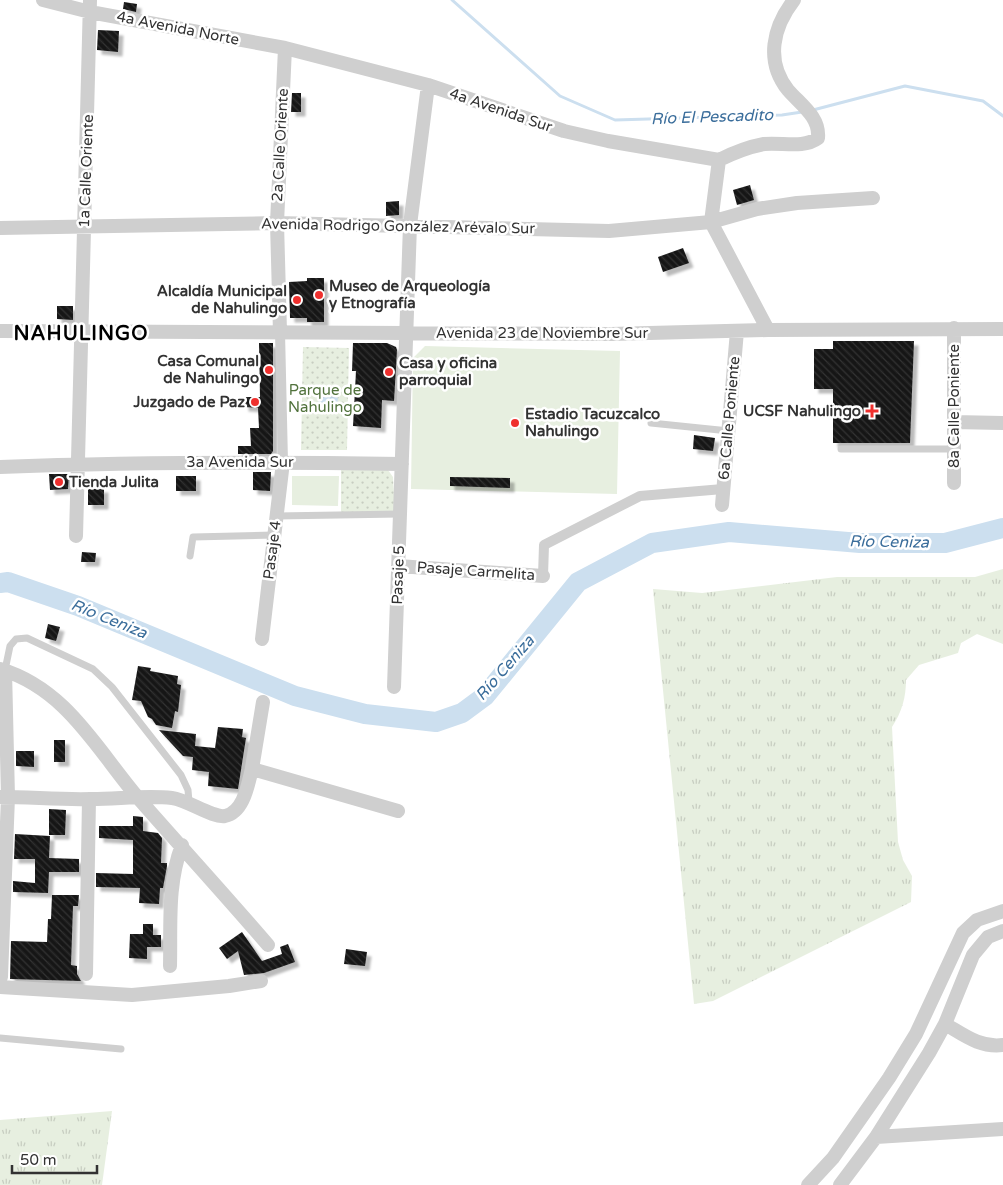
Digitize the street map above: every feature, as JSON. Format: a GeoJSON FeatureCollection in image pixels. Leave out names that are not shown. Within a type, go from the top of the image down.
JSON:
{"type":"FeatureCollection","features":[{"type":"Feature","properties":{"kind":"street","name":"4a Avenida Norte"},"geometry":{"type":"LineString","coordinates":[[43,0],[90,6],[285,48]]}},
{"type":"Feature","properties":{"kind":"street"},"geometry":{"type":"LineString","coordinates":[[768,330],[711,222],[719,160],[762,145],[810,143],[818,138],[819,128],[816,121],[796,98],[778,72],[773,49],[776,31],[794,0]]}},
{"type":"Feature","properties":{"kind":"street","name":"1a Calle Oriente"},"geometry":{"type":"LineString","coordinates":[[76,536],[90,6]]}},
{"type":"Feature","properties":{"kind":"street","name":"4a Avenida Sur"},"geometry":{"type":"LineString","coordinates":[[285,48],[428,85],[564,131],[608,142],[719,160]]}},
{"type":"Feature","properties":{"kind":"street","name":"2a Calle Oriente"},"geometry":{"type":"LineString","coordinates":[[280,332],[277,223],[285,48]]}},
{"type":"Feature","properties":{"kind":"street","name":"Pasaje 5"},"geometry":{"type":"LineString","coordinates":[[394,687],[410,224],[428,85]]}},
{"type":"Feature","properties":{"kind":"street","name":"Avenida Rodrigo González Arévalo Sur"},"geometry":{"type":"LineString","coordinates":[[0,228],[277,223],[410,224],[609,231],[711,222],[757,209],[797,203],[873,198]]}},
{"type":"Feature","properties":{"kind":"street","name":"8a Calle Poniente"},"geometry":{"type":"LineString","coordinates":[[954,328],[954,483]]}},
{"type":"Feature","properties":{"kind":"street","name":"Avenida 23 de Noviembre Sur"},"geometry":{"type":"LineString","coordinates":[[0,331],[611,334],[768,330],[1003,329]]}},
{"type":"Feature","properties":{"kind":"street","name":"6a Calle Poniente"},"geometry":{"type":"LineString","coordinates":[[722,505],[737,331]]}},
{"type":"Feature","properties":{"kind":"street"},"geometry":{"type":"LineString","coordinates":[[280,332],[283,462]]}},
{"type":"Feature","properties":{"kind":"street"},"geometry":{"type":"LineString","coordinates":[[953,422],[1003,423]]}},
{"type":"Feature","properties":{"kind":"street","name":"3a Avenida Sur"},"geometry":{"type":"LineString","coordinates":[[0,467],[78,463],[283,462],[402,464]]}},
{"type":"Feature","properties":{"kind":"street","name":"Pasaje 4"},"geometry":{"type":"LineString","coordinates":[[262,639],[283,462]]}},
{"type":"Feature","properties":{"kind":"street","name":"Pasaje Carmelita"},"geometry":{"type":"LineString","coordinates":[[398,566],[543,576],[544,545],[633,498],[653,494],[723,489]]}},
{"type":"Feature","properties":{"kind":"street"},"geometry":{"type":"LineString","coordinates":[[1,977],[4,797],[3,670],[45,691],[67,708],[139,799],[182,845],[268,945]]}},
{"type":"Feature","properties":{"kind":"street"},"geometry":{"type":"LineString","coordinates":[[4,797],[169,798],[189,802],[212,813],[224,816],[235,812],[243,800],[252,769],[263,702]]}},
{"type":"Feature","properties":{"kind":"street"},"geometry":{"type":"LineString","coordinates":[[252,769],[398,811]]}},
{"type":"Feature","properties":{"kind":"street"},"geometry":{"type":"LineString","coordinates":[[86,974],[89,799]]}},
{"type":"Feature","properties":{"kind":"street"},"geometry":{"type":"LineString","coordinates":[[170,966],[174,864],[182,845]]}},
{"type":"Feature","properties":{"kind":"street"},"geometry":{"type":"LineString","coordinates":[[808,1185],[833,1158],[889,1078],[916,1034],[963,933],[977,920],[1003,911]]}},
{"type":"Feature","properties":{"kind":"street"},"geometry":{"type":"LineString","coordinates":[[840,1185],[876,1137],[945,1024],[973,955],[988,937],[1003,931]]}},
{"type":"Feature","properties":{"kind":"street"},"geometry":{"type":"LineString","coordinates":[[0,987],[132,995],[229,986],[261,981]]}},
{"type":"Feature","properties":{"kind":"street"},"geometry":{"type":"LineString","coordinates":[[945,1024],[974,1041],[994,1046],[1003,1045]]}},
{"type":"Feature","properties":{"kind":"street"},"geometry":{"type":"LineString","coordinates":[[876,1137],[1003,1129]]}},
{"type":"Feature","properties":{"kind":"lane"},"geometry":{"type":"LineString","coordinates":[[651,423],[729,431]]}},
{"type":"Feature","properties":{"kind":"lane"},"geometry":{"type":"LineString","coordinates":[[841,449],[953,450]]}},
{"type":"Feature","properties":{"kind":"lane"},"geometry":{"type":"LineString","coordinates":[[276,516],[400,514]]}},
{"type":"Feature","properties":{"kind":"lane"},"geometry":{"type":"LineString","coordinates":[[190,556],[192,537],[274,535]]}},
{"type":"Feature","properties":{"kind":"lane"},"geometry":{"type":"LineString","coordinates":[[3,670],[10,646],[16,639],[27,638],[93,669],[112,686],[181,775],[188,790],[189,802]]}},
{"type":"Feature","properties":{"kind":"lane"},"geometry":{"type":"LineString","coordinates":[[0,1038],[121,1049]]}},
{"type":"Feature","properties":{"kind":"green space","name":"Estadio Tacuzcalco Nahulingo"},"geometry":{"type":"Polygon","coordinates":[[[425,346],[620,351],[617,494],[411,489],[413,358],[425,346]]]}},
{"type":"Feature","properties":{"kind":"green space","name":"Parque de Nahulingo"},"geometry":{"type":"Polygon","coordinates":[[[303,347],[349,348],[347,450],[301,450],[303,347]]]}},
{"type":"Feature","properties":{"kind":"green space"},"geometry":{"type":"Polygon","coordinates":[[[341,468],[388,470],[393,477],[395,512],[341,512],[341,468]]]}},
{"type":"Feature","properties":{"kind":"green space"},"geometry":{"type":"Polygon","coordinates":[[[292,476],[339,476],[338,506],[292,505],[292,476]]]}},
{"type":"Feature","properties":{"kind":"green space"},"geometry":{"type":"Polygon","coordinates":[[[1003,569],[1003,644],[977,634],[961,643],[958,653],[919,665],[906,680],[903,704],[892,727],[898,842],[903,860],[912,876],[911,902],[713,1001],[694,1004],[653,589],[702,593],[837,577],[975,577],[1003,569]]]}},
{"type":"Feature","properties":{"kind":"green space"},"geometry":{"type":"Polygon","coordinates":[[[112,1111],[102,1185],[0,1185],[0,1120],[112,1111]]]}},
{"type":"Feature","properties":{"kind":"water"},"geometry":{"type":"Polygon","coordinates":[[[328,389],[335,392],[338,399],[335,406],[328,409],[321,406],[318,399],[321,392],[328,389]]]}},
{"type":"Feature","properties":{"kind":"building"},"geometry":{"type":"Polygon","coordinates":[[[124,2],[137,4],[136,12],[123,9],[124,2]]]}},
{"type":"Feature","properties":{"kind":"building"},"geometry":{"type":"Polygon","coordinates":[[[98,30],[119,31],[118,52],[97,50],[98,30]]]}},
{"type":"Feature","properties":{"kind":"building"},"geometry":{"type":"Polygon","coordinates":[[[292,93],[301,93],[301,112],[291,112],[292,93]]]}},
{"type":"Feature","properties":{"kind":"building"},"geometry":{"type":"Polygon","coordinates":[[[750,185],[754,200],[737,205],[733,190],[750,185]]]}},
{"type":"Feature","properties":{"kind":"building"},"geometry":{"type":"Polygon","coordinates":[[[399,201],[399,215],[386,216],[386,202],[399,201]]]}},
{"type":"Feature","properties":{"kind":"building"},"geometry":{"type":"Polygon","coordinates":[[[683,248],[689,263],[663,272],[658,257],[683,248]]]}},
{"type":"Feature","properties":{"kind":"building"},"geometry":{"type":"Polygon","coordinates":[[[307,278],[324,278],[324,322],[307,322],[307,318],[290,318],[289,282],[307,281],[307,278]]]}},
{"type":"Feature","properties":{"kind":"building"},"geometry":{"type":"Polygon","coordinates":[[[57,306],[73,306],[73,320],[57,319],[57,306]]]}},
{"type":"Feature","properties":{"kind":"building","name":"UCSF Nahulingo"},"geometry":{"type":"Polygon","coordinates":[[[833,341],[914,341],[910,443],[833,443],[833,389],[814,389],[814,349],[833,349],[833,341]]]}},
{"type":"Feature","properties":{"kind":"building"},"geometry":{"type":"Polygon","coordinates":[[[259,343],[273,343],[273,451],[271,454],[238,454],[238,446],[251,446],[250,428],[259,428],[258,408],[244,407],[244,397],[260,397],[259,343]]]}},
{"type":"Feature","properties":{"kind":"building"},"geometry":{"type":"Polygon","coordinates":[[[353,343],[387,343],[396,347],[397,350],[394,401],[382,400],[381,428],[353,426],[356,371],[352,371],[353,343]]]}},
{"type":"Feature","properties":{"kind":"building"},"geometry":{"type":"Polygon","coordinates":[[[694,435],[715,438],[713,451],[693,449],[694,435]]]}},
{"type":"Feature","properties":{"kind":"building"},"geometry":{"type":"Polygon","coordinates":[[[253,472],[271,472],[270,491],[253,490],[253,472]]]}},
{"type":"Feature","properties":{"kind":"building","name":"Tienda Julita"},"geometry":{"type":"Polygon","coordinates":[[[49,474],[69,474],[68,489],[50,490],[49,474]]]}},
{"type":"Feature","properties":{"kind":"building"},"geometry":{"type":"Polygon","coordinates":[[[176,476],[196,476],[196,491],[176,491],[176,476]]]}},
{"type":"Feature","properties":{"kind":"building"},"geometry":{"type":"Polygon","coordinates":[[[450,477],[510,478],[510,488],[450,486],[450,477]]]}},
{"type":"Feature","properties":{"kind":"building"},"geometry":{"type":"Polygon","coordinates":[[[104,488],[104,505],[88,505],[88,489],[104,488]]]}},
{"type":"Feature","properties":{"kind":"building"},"geometry":{"type":"Polygon","coordinates":[[[82,552],[96,553],[95,562],[81,562],[82,552]]]}},
{"type":"Feature","properties":{"kind":"building"},"geometry":{"type":"Polygon","coordinates":[[[48,624],[60,627],[56,641],[45,638],[48,624]]]}},
{"type":"Feature","properties":{"kind":"building"},"geometry":{"type":"Polygon","coordinates":[[[138,666],[151,668],[150,671],[178,676],[177,684],[181,685],[178,712],[175,711],[172,728],[156,725],[148,717],[141,701],[132,700],[138,666]]]}},
{"type":"Feature","properties":{"kind":"building"},"geometry":{"type":"Polygon","coordinates":[[[218,727],[243,729],[242,737],[246,738],[238,789],[208,786],[209,772],[192,770],[193,757],[183,756],[159,730],[196,734],[195,746],[215,748],[218,727]]]}},
{"type":"Feature","properties":{"kind":"building"},"geometry":{"type":"Polygon","coordinates":[[[54,740],[65,740],[65,762],[54,762],[54,740]]]}},
{"type":"Feature","properties":{"kind":"building"},"geometry":{"type":"Polygon","coordinates":[[[16,751],[34,751],[34,767],[16,766],[16,751]]]}},
{"type":"Feature","properties":{"kind":"building"},"geometry":{"type":"Polygon","coordinates":[[[49,809],[66,810],[65,835],[49,835],[49,809]]]}},
{"type":"Feature","properties":{"kind":"building"},"geometry":{"type":"Polygon","coordinates":[[[133,816],[143,817],[143,831],[158,833],[162,838],[161,863],[167,863],[167,866],[163,888],[160,888],[159,904],[139,903],[140,888],[96,887],[96,873],[133,874],[133,840],[99,838],[99,826],[133,826],[133,816]]]}},
{"type":"Feature","properties":{"kind":"building"},"geometry":{"type":"Polygon","coordinates":[[[15,834],[50,836],[49,858],[79,859],[79,872],[49,872],[48,893],[13,892],[13,881],[35,883],[35,859],[14,859],[15,834]]]}},
{"type":"Feature","properties":{"kind":"building"},"geometry":{"type":"Polygon","coordinates":[[[52,895],[79,895],[78,906],[73,906],[71,965],[77,966],[77,974],[81,981],[10,979],[11,941],[47,942],[48,919],[51,919],[52,895]]]}},
{"type":"Feature","properties":{"kind":"building"},"geometry":{"type":"Polygon","coordinates":[[[143,924],[153,924],[153,935],[161,935],[161,947],[147,947],[147,959],[129,958],[130,934],[143,934],[143,924]]]}},
{"type":"Feature","properties":{"kind":"building"},"geometry":{"type":"Polygon","coordinates":[[[242,932],[262,961],[282,954],[280,947],[288,944],[295,962],[264,973],[244,975],[238,951],[227,959],[219,948],[242,932]]]}},
{"type":"Feature","properties":{"kind":"building"},"geometry":{"type":"Polygon","coordinates":[[[346,949],[367,952],[365,966],[344,964],[346,949]]]}},
{"type":"Feature","properties":{"kind":"waterway","name":"Río El Pescadito"},"geometry":{"type":"LineString","coordinates":[[452,0],[560,96],[615,120],[782,115],[802,112]]}},
{"type":"Feature","properties":{"kind":"waterway","name":"Río El Pescadito"},"geometry":{"type":"LineString","coordinates":[[813,110],[905,86],[983,101],[1003,116]]}},
{"type":"Feature","properties":{"kind":"waterway","name":"Río Ceniza"},"geometry":{"type":"LineString","coordinates":[[0,583],[8,582],[78,606],[295,696],[365,714],[436,722],[462,713],[485,696],[578,582],[652,543],[729,532],[860,543],[945,543],[1003,528]]}},
{"type":"Feature","properties":{"kind":"place","name":"Museo de Arqueología y Etnografía"},"geometry":{"type":"Point","coordinates":[319,295]}},
{"type":"Feature","properties":{"kind":"place","name":"Alcaldía Municipal de Nahulingo"},"geometry":{"type":"Point","coordinates":[297,300]}},
{"type":"Feature","properties":{"kind":"place","name":"Casa Comunal de Nahulingo"},"geometry":{"type":"Point","coordinates":[269,370]}},
{"type":"Feature","properties":{"kind":"place","name":"Casa y oficina parroquial"},"geometry":{"type":"Point","coordinates":[389,372]}},
{"type":"Feature","properties":{"kind":"place","name":"Juzgado de Paz"},"geometry":{"type":"Point","coordinates":[255,402]}},
{"type":"Feature","properties":{"kind":"place","name":"UCSF Nahulingo"},"geometry":{"type":"Point","coordinates":[872,411]}},
{"type":"Feature","properties":{"kind":"place","name":"Estadio Tacuzcalco Nahulingo"},"geometry":{"type":"Point","coordinates":[515,423]}},
{"type":"Feature","properties":{"kind":"place","name":"Tienda Julita"},"geometry":{"type":"Point","coordinates":[59,482]}},
{"type":"Feature","properties":{"kind":"district","name":"NAHULINGO"},"geometry":{"type":"Point","coordinates":[81,334]}}]}
